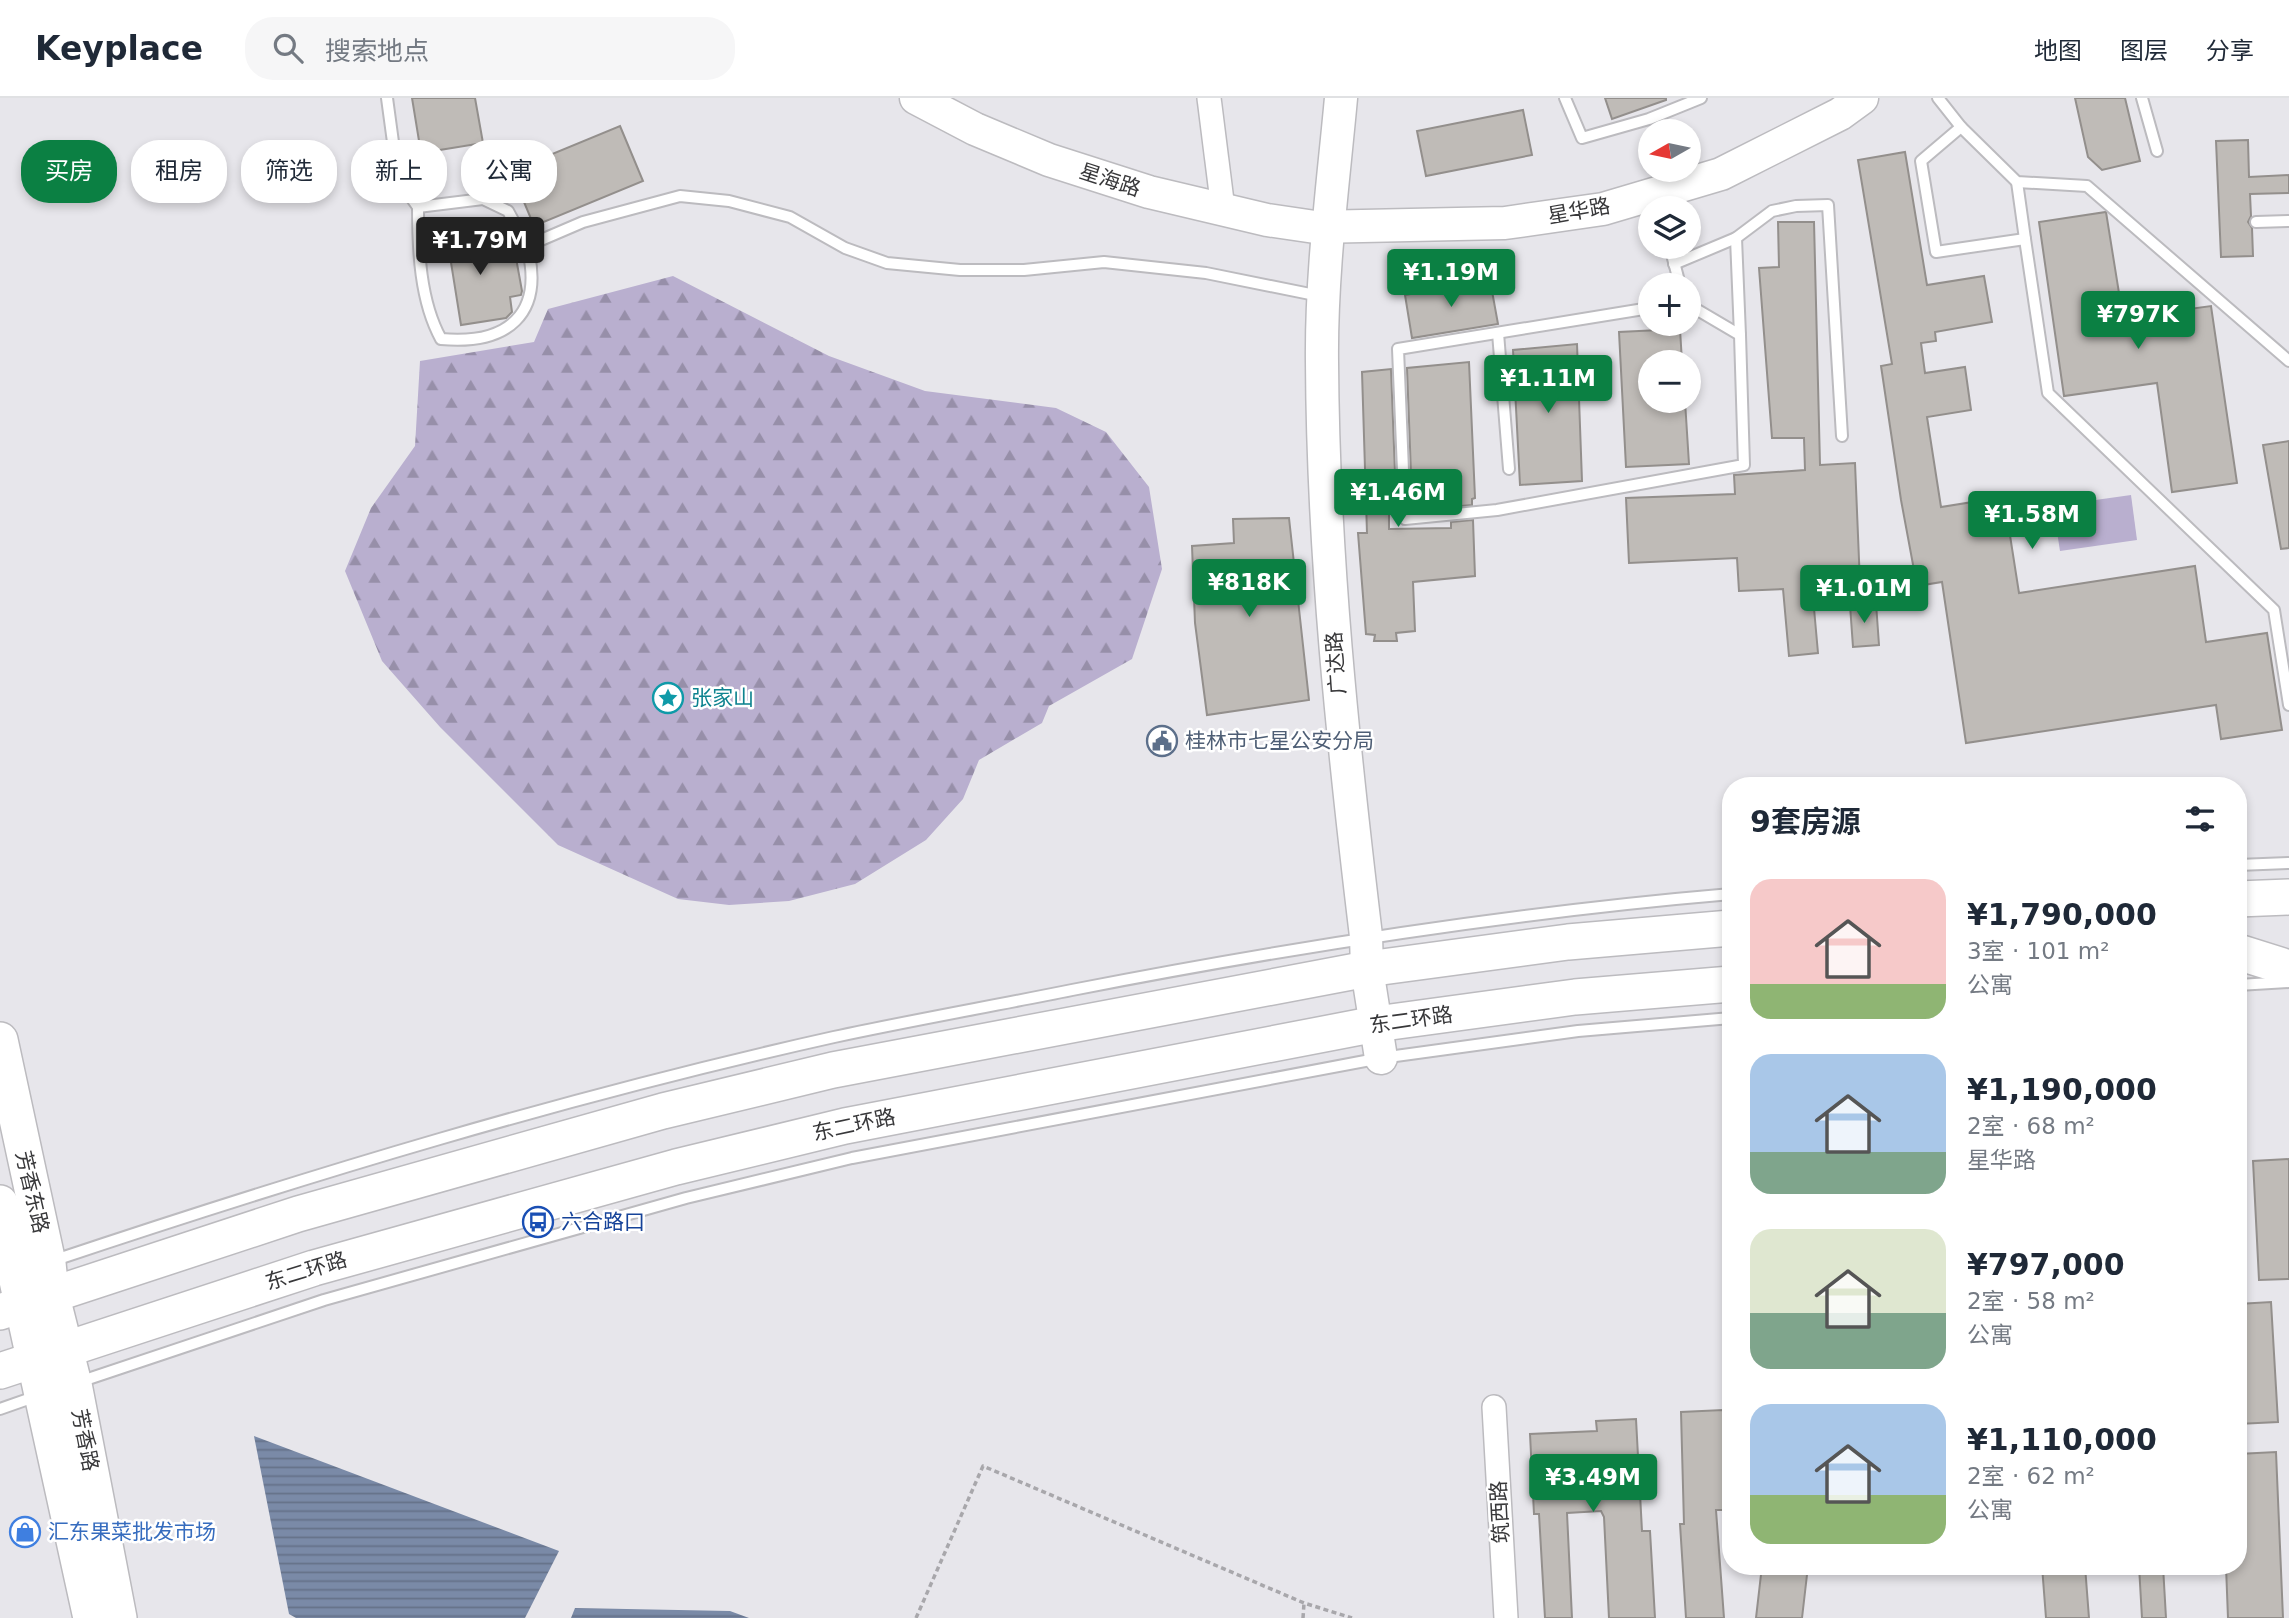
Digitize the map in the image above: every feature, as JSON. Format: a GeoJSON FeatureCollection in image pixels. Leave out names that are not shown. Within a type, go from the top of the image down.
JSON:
{"type":"FeatureCollection","features":[{"type":"Feature","properties":{"kind":"main road"},"geometry":{"type":"LineString","coordinates":[[2247,899],[2289,897]]}},
{"type":"Feature","properties":{"kind":"main road"},"geometry":{"type":"LineString","coordinates":[[25,1282],[298,1214],[663,1111],[833,1070],[1366,952],[1568,942],[1722,929]]}},
{"type":"Feature","properties":{"kind":"main road"},"geometry":{"type":"LineString","coordinates":[[2247,952],[2289,950]]}},
{"type":"Feature","properties":{"kind":"main road"},"geometry":{"type":"LineString","coordinates":[[2247,955],[2289,968]]}},
{"type":"Feature","properties":{"kind":"main road","name":"东二环路"},"geometry":{"type":"LineString","coordinates":[[0,1371],[314,1268],[676,1167],[845,1126],[1378,1041],[1575,997],[1722,985]]}},
{"type":"Feature","properties":{"kind":"main road","name":"芳香东路"},"geometry":{"type":"LineString","coordinates":[[0,1040],[25,1282]]}},
{"type":"Feature","properties":{"kind":"main road","name":"芳香东路"},"geometry":{"type":"LineString","coordinates":[[0,1203],[25,1282]]}},
{"type":"Feature","properties":{"kind":"main road","name":"芳香路"},"geometry":{"type":"LineString","coordinates":[[25,1282],[51,1354],[119,1618]]}},
{"type":"Feature","properties":{"kind":"main road","name":"芳香路"},"geometry":{"type":"LineString","coordinates":[[59,1389],[91,1618]]}},
{"type":"Feature","properties":{"kind":"street","name":"星海路"},"geometry":{"type":"LineString","coordinates":[[916,98],[975,129],[1049,160],[1149,192],[1322,227]]}},
{"type":"Feature","properties":{"kind":"street"},"geometry":{"type":"LineString","coordinates":[[1209,98],[1223,209]]}},
{"type":"Feature","properties":{"kind":"street","name":"广达路"},"geometry":{"type":"LineString","coordinates":[[1341,98],[1322,227],[1326,297],[1322,359],[1327,524],[1340,728],[1378,1041]]}},
{"type":"Feature","properties":{"kind":"street","name":"星华路"},"geometry":{"type":"LineString","coordinates":[[1670,196],[1721,174],[1840,114],[1862,98]]}},
{"type":"Feature","properties":{"kind":"street","name":"星华路"},"geometry":{"type":"LineString","coordinates":[[1322,227],[1505,223],[1638,204]]}},
{"type":"Feature","properties":{"kind":"street","name":"筑西路"},"geometry":{"type":"LineString","coordinates":[[1494,1407],[1506,1618]]}},
{"type":"Feature","properties":{"kind":"lane"},"geometry":{"type":"LineString","coordinates":[[387,98],[398,179],[418,207],[418,240],[429,318],[441,339],[466,341],[493,336],[519,319],[531,293],[534,272],[527,246],[508,211],[483,199],[418,207]]}},
{"type":"Feature","properties":{"kind":"lane"},"geometry":{"type":"LineString","coordinates":[[1565,98],[1582,138],[1649,119],[1701,98]]}},
{"type":"Feature","properties":{"kind":"lane"},"geometry":{"type":"LineString","coordinates":[[1938,98],[1961,127],[2017,182],[2048,393],[2274,610],[2289,705]]}},
{"type":"Feature","properties":{"kind":"lane"},"geometry":{"type":"LineString","coordinates":[[2142,98],[2157,151]]}},
{"type":"Feature","properties":{"kind":"lane"},"geometry":{"type":"LineString","coordinates":[[1961,127],[1921,161],[1936,252],[2025,239]]}},
{"type":"Feature","properties":{"kind":"lane"},"geometry":{"type":"LineString","coordinates":[[2017,182],[2087,186],[2289,361]]}},
{"type":"Feature","properties":{"kind":"lane"},"geometry":{"type":"LineString","coordinates":[[527,246],[583,222],[680,196],[729,201],[790,217],[845,248],[887,263],[960,270],[1024,270],[1104,262],[1206,273],[1326,297]]}},
{"type":"Feature","properties":{"kind":"lane"},"geometry":{"type":"LineString","coordinates":[[1674,264],[1736,238],[1772,211],[1796,206],[1828,205],[1842,436]]}},
{"type":"Feature","properties":{"kind":"lane"},"geometry":{"type":"LineString","coordinates":[[2256,222],[2289,221]]}},
{"type":"Feature","properties":{"kind":"lane"},"geometry":{"type":"LineString","coordinates":[[1638,310],[1398,349],[1405,519],[1497,510],[1744,465],[1736,238]]}},
{"type":"Feature","properties":{"kind":"lane"},"geometry":{"type":"LineString","coordinates":[[1673,259],[1677,273]]}},
{"type":"Feature","properties":{"kind":"lane"},"geometry":{"type":"LineString","coordinates":[[1701,312],[1740,335]]}},
{"type":"Feature","properties":{"kind":"lane"},"geometry":{"type":"LineString","coordinates":[[1497,333],[1509,468]]}},
{"type":"Feature","properties":{"kind":"lane"},"geometry":{"type":"LineString","coordinates":[[2247,864],[2289,863]]}},
{"type":"Feature","properties":{"kind":"lane"},"geometry":{"type":"LineString","coordinates":[[1366,952],[1575,907],[1722,895]]}},
{"type":"Feature","properties":{"kind":"lane"},"geometry":{"type":"LineString","coordinates":[[2247,984],[2289,982]]}},
{"type":"Feature","properties":{"kind":"lane"},"geometry":{"type":"LineString","coordinates":[[0,1409],[324,1300],[686,1198],[852,1158],[1378,1041],[1578,1031],[1722,1019]]}},
{"type":"Feature","properties":{"kind":"path"},"geometry":{"type":"LineString","coordinates":[[916,1618],[984,1466],[1304,1603],[1352,1618]]}},
{"type":"Feature","properties":{"kind":"path"},"geometry":{"type":"LineString","coordinates":[[1303,1618],[1304,1603]]}},
{"type":"Feature","properties":{"kind":"green space"},"geometry":{"type":"Polygon","coordinates":[[[673,276],[829,356],[925,391],[1056,408],[1106,432],[1149,487],[1162,569],[1132,659],[1049,706],[1042,723],[979,760],[963,799],[926,840],[855,884],[789,901],[729,905],[678,899],[558,845],[440,727],[382,661],[345,571],[371,508],[415,446],[420,361],[534,342],[548,309],[673,276]]]}},
{"type":"Feature","properties":{"kind":"green space"},"geometry":{"type":"Polygon","coordinates":[[[2131,495],[2137,540],[2060,551],[2053,506],[2131,495]]]}},
{"type":"Feature","properties":{"kind":"water"},"geometry":{"type":"Polygon","coordinates":[[[254,1436],[559,1551],[525,1618],[296,1618],[289,1614],[254,1436]]]}},
{"type":"Feature","properties":{"kind":"water"},"geometry":{"type":"Polygon","coordinates":[[[575,1608],[730,1611],[749,1618],[571,1618],[575,1608]]]}},
{"type":"Feature","properties":{"kind":"building"},"geometry":{"type":"Polygon","coordinates":[[[412,98],[475,98],[482,140],[461,140],[461,147],[447,149],[447,140],[419,140],[412,98]]]}},
{"type":"Feature","properties":{"kind":"building"},"geometry":{"type":"Polygon","coordinates":[[[1605,98],[1666,98],[1666,100],[1612,119],[1605,98]]]}},
{"type":"Feature","properties":{"kind":"building"},"geometry":{"type":"Polygon","coordinates":[[[2075,98],[2125,98],[2140,161],[2102,170],[2088,157],[2075,98]]]}},
{"type":"Feature","properties":{"kind":"building"},"geometry":{"type":"Polygon","coordinates":[[[1523,110],[1532,155],[1426,176],[1417,131],[1523,110]]]}},
{"type":"Feature","properties":{"kind":"building"},"geometry":{"type":"Polygon","coordinates":[[[620,126],[643,181],[534,226],[524,203],[557,203],[557,152],[620,126]]]}},
{"type":"Feature","properties":{"kind":"building"},"geometry":{"type":"Polygon","coordinates":[[[2248,140],[2249,177],[2289,175],[2289,193],[2250,194],[2251,216],[2248,222],[2252,228],[2253,256],[2221,257],[2216,141],[2248,140]]]}},
{"type":"Feature","properties":{"kind":"building"},"geometry":{"type":"Polygon","coordinates":[[[1905,152],[1927,285],[1984,276],[1992,322],[1935,332],[1936,341],[1921,343],[1925,373],[1965,367],[1971,410],[1927,417],[1941,507],[2004,497],[2019,593],[2195,566],[2206,642],[2267,633],[2282,730],[2221,739],[2216,705],[1966,743],[1942,582],[1917,586],[1901,500],[1881,366],[1892,364],[1858,160],[1905,152]]]}},
{"type":"Feature","properties":{"kind":"building"},"geometry":{"type":"Polygon","coordinates":[[[2106,212],[2123,318],[2211,306],[2237,483],[2172,492],[2157,383],[2064,396],[2039,222],[2106,212]]]}},
{"type":"Feature","properties":{"kind":"building"},"geometry":{"type":"Polygon","coordinates":[[[477,219],[484,263],[516,258],[522,291],[521,295],[510,297],[512,312],[506,318],[461,325],[445,225],[477,219]]]}},
{"type":"Feature","properties":{"kind":"building"},"geometry":{"type":"Polygon","coordinates":[[[1778,222],[1814,222],[1820,465],[1855,463],[1860,584],[1812,586],[1818,653],[1789,656],[1783,589],[1739,591],[1737,558],[1629,563],[1626,498],[1735,494],[1734,475],[1805,470],[1804,438],[1772,438],[1759,268],[1779,267],[1778,222]]]}},
{"type":"Feature","properties":{"kind":"building"},"geometry":{"type":"Polygon","coordinates":[[[1490,280],[1498,324],[1412,338],[1405,295],[1490,280]]]}},
{"type":"Feature","properties":{"kind":"building"},"geometry":{"type":"Polygon","coordinates":[[[1638,331],[1638,336],[1680,336],[1681,350],[1638,350],[1638,413],[1686,413],[1689,464],[1626,467],[1619,332],[1638,331]]]}},
{"type":"Feature","properties":{"kind":"building"},"geometry":{"type":"Polygon","coordinates":[[[1577,344],[1582,481],[1520,485],[1513,350],[1577,344]]]}},
{"type":"Feature","properties":{"kind":"building"},"geometry":{"type":"Polygon","coordinates":[[[1469,362],[1475,498],[1472,499],[1472,505],[1450,507],[1450,500],[1412,500],[1407,368],[1469,362]]]}},
{"type":"Feature","properties":{"kind":"building"},"geometry":{"type":"Polygon","coordinates":[[[1391,369],[1396,500],[1389,500],[1389,529],[1451,528],[1451,522],[1473,520],[1475,576],[1413,582],[1415,631],[1396,633],[1397,641],[1374,641],[1375,635],[1366,634],[1358,533],[1367,533],[1362,372],[1391,369]]]}},
{"type":"Feature","properties":{"kind":"building"},"geometry":{"type":"Polygon","coordinates":[[[2289,441],[2289,548],[2281,549],[2263,445],[2289,441]]]}},
{"type":"Feature","properties":{"kind":"building"},"geometry":{"type":"Polygon","coordinates":[[[1289,518],[1309,700],[1207,715],[1195,623],[1192,546],[1234,543],[1233,519],[1289,518]]]}},
{"type":"Feature","properties":{"kind":"building"},"geometry":{"type":"Polygon","coordinates":[[[1876,603],[1879,645],[1853,647],[1850,605],[1876,603]]]}},
{"type":"Feature","properties":{"kind":"building"},"geometry":{"type":"Polygon","coordinates":[[[2289,1159],[2289,1279],[2259,1280],[2253,1161],[2289,1159]]]}},
{"type":"Feature","properties":{"kind":"building"},"geometry":{"type":"Polygon","coordinates":[[[2271,1302],[2278,1422],[2247,1424],[2247,1303],[2271,1302]]]}},
{"type":"Feature","properties":{"kind":"building"},"geometry":{"type":"Polygon","coordinates":[[[1722,1410],[1722,1510],[1716,1510],[1724,1618],[1686,1618],[1680,1524],[1684,1524],[1681,1412],[1722,1410]]]}},
{"type":"Feature","properties":{"kind":"building"},"geometry":{"type":"Polygon","coordinates":[[[1636,1419],[1642,1531],[1650,1531],[1655,1618],[1609,1618],[1604,1517],[1601,1511],[1567,1513],[1572,1618],[1545,1618],[1539,1514],[1534,1514],[1530,1434],[1597,1431],[1596,1421],[1636,1419]]]}},
{"type":"Feature","properties":{"kind":"building"},"geometry":{"type":"Polygon","coordinates":[[[2276,1452],[2283,1618],[2228,1618],[2226,1575],[2247,1575],[2247,1454],[2276,1452]]]}},
{"type":"Feature","properties":{"kind":"building"},"geometry":{"type":"Polygon","coordinates":[[[1761,1575],[1807,1575],[1802,1618],[1756,1618],[1761,1575]]]}},
{"type":"Feature","properties":{"kind":"building"},"geometry":{"type":"Polygon","coordinates":[[[2043,1575],[2086,1575],[2089,1618],[2046,1618],[2043,1575]]]}},
{"type":"Feature","properties":{"kind":"building"},"geometry":{"type":"Polygon","coordinates":[[[2140,1575],[2164,1575],[2166,1618],[2142,1618],[2140,1575]]]}},
{"type":"Feature","properties":{"kind":"place","name":"张家山"},"geometry":{"type":"Point","coordinates":[668,698]}},
{"type":"Feature","properties":{"kind":"place","name":"桂林市七星公安分局"},"geometry":{"type":"Point","coordinates":[1162,741]}},
{"type":"Feature","properties":{"kind":"place","name":"六合路口"},"geometry":{"type":"Point","coordinates":[538,1222]}},
{"type":"Feature","properties":{"kind":"place","name":"汇东果菜批发市场"},"geometry":{"type":"Point","coordinates":[25,1532]}}]}
